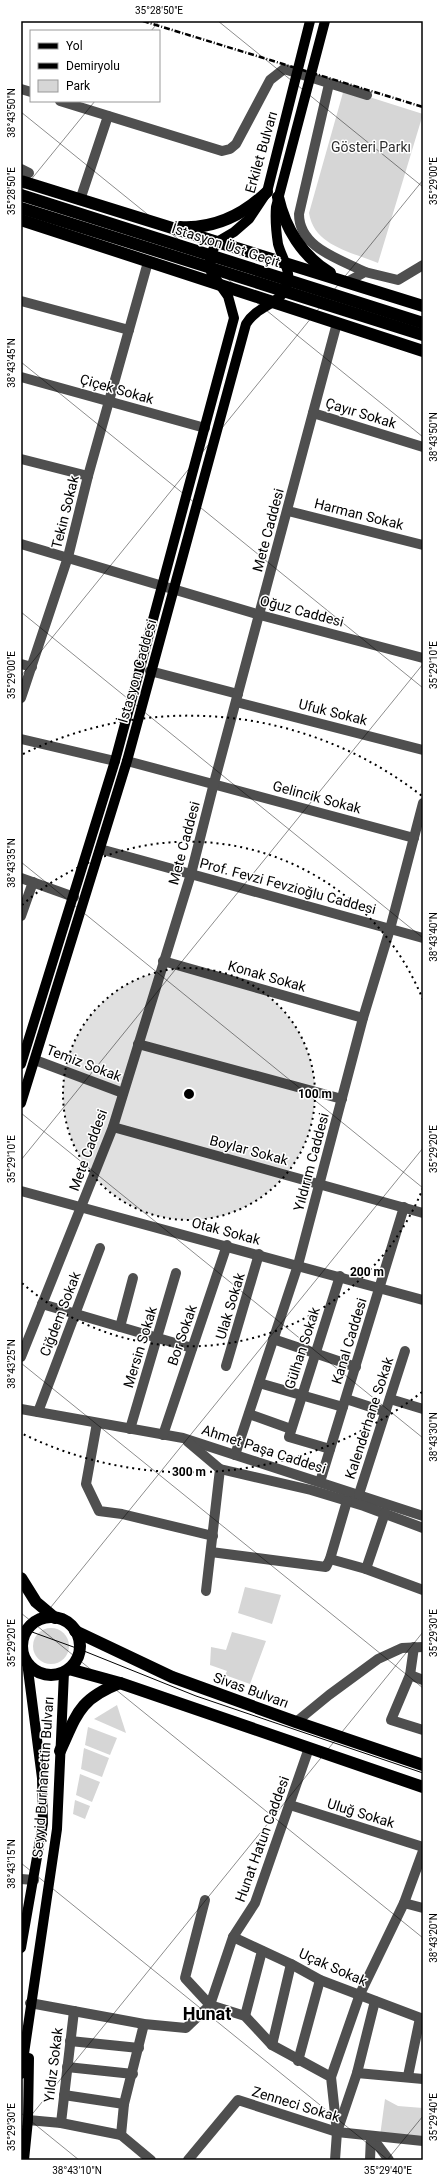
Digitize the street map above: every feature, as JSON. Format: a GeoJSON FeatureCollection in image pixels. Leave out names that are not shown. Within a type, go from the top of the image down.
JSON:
{"type":"FeatureCollection","features":[{"type":"Feature","properties":{"kind":"highway"},"geometry":{"type":"LineString","coordinates":[[24,174],[80,200],[423,306]]}},
{"type":"Feature","properties":{"kind":"highway","name":"İstasyon Üst Geçit"},"geometry":{"type":"LineString","coordinates":[[21,195],[423,323]]}},
{"type":"Feature","properties":{"kind":"highway"},"geometry":{"type":"LineString","coordinates":[[159,224],[194,227],[217,223],[239,214],[272,195],[287,226],[303,250],[319,266],[347,282]]}},
{"type":"Feature","properties":{"kind":"highway","name":"İstasyon Üst Geçit"},"geometry":{"type":"LineString","coordinates":[[21,208],[423,335]]}},
{"type":"Feature","properties":{"kind":"highway"},"geometry":{"type":"LineString","coordinates":[[21,220],[423,351]]}},
{"type":"Feature","properties":{"kind":"highway"},"geometry":{"type":"LineString","coordinates":[[21,1578],[36,1602],[55,1618],[66,1622],[75,1631],[79,1642],[79,1654],[66,1670]]}},
{"type":"Feature","properties":{"kind":"highway"},"geometry":{"type":"LineString","coordinates":[[55,1618],[43,1619],[33,1624],[25,1634],[22,1643],[27,1662],[35,1670],[46,1675],[66,1670],[120,1683],[423,1787]]}},
{"type":"Feature","properties":{"kind":"highway","name":"Sivas Bulvarı"},"geometry":{"type":"LineString","coordinates":[[75,1631],[172,1677],[296,1722],[423,1765]]}},
{"type":"Feature","properties":{"kind":"highway"},"geometry":{"type":"LineString","coordinates":[[60,1751],[77,1713],[84,1703],[97,1693],[120,1683]]}},
{"type":"Feature","properties":{"kind":"main road","name":"Erkilet Bulvarı"},"geometry":{"type":"LineString","coordinates":[[284,262],[278,244],[272,195],[291,97],[310,21]]}},
{"type":"Feature","properties":{"kind":"main road","name":"Erkilet Bulvarı"},"geometry":{"type":"LineString","coordinates":[[217,242],[246,223],[272,195],[304,98],[325,21]]}},
{"type":"Feature","properties":{"kind":"main road","name":"İstasyon Caddesi"},"geometry":{"type":"LineString","coordinates":[[21,1062],[115,761],[161,584],[234,318],[231,302],[213,277],[210,267],[210,256],[217,242]]}},
{"type":"Feature","properties":{"kind":"main road","name":"İstasyon Caddesi"},"geometry":{"type":"LineString","coordinates":[[21,1103],[127,761],[150,671],[175,589],[246,324],[255,312],[281,296],[288,285],[289,276],[284,262]]}},
{"type":"Feature","properties":{"kind":"main road","name":"Seyyid Burhanettin Bulvarı"},"geometry":{"type":"LineString","coordinates":[[21,1948],[24,1909],[34,1880],[43,1823],[42,1778],[27,1662]]}},
{"type":"Feature","properties":{"kind":"main road","name":"Seyyid Burhanettin Bulvarı"},"geometry":{"type":"LineString","coordinates":[[21,2074],[30,2024],[30,2003],[57,1829],[60,1751],[66,1670]]}},
{"type":"Feature","properties":{"kind":"main road"},"geometry":{"type":"LineString","coordinates":[[24,2160],[28,2120],[30,2024]]}},
{"type":"Feature","properties":{"kind":"street"},"geometry":{"type":"LineString","coordinates":[[63,102],[213,149],[226,151],[236,144],[267,84],[284,69],[367,96]]}},
{"type":"Feature","properties":{"kind":"street"},"geometry":{"type":"LineString","coordinates":[[329,84],[299,214],[300,225],[310,243],[365,272],[398,280],[423,264]]}},
{"type":"Feature","properties":{"kind":"street"},"geometry":{"type":"LineString","coordinates":[[80,200],[108,116]]}},
{"type":"Feature","properties":{"kind":"street","name":"Tekin Sokak"},"geometry":{"type":"LineString","coordinates":[[21,698],[68,557],[108,401],[148,262]]}},
{"type":"Feature","properties":{"kind":"street"},"geometry":{"type":"LineString","coordinates":[[347,282],[365,272]]}},
{"type":"Feature","properties":{"kind":"street"},"geometry":{"type":"LineString","coordinates":[[21,301],[129,330]]}},
{"type":"Feature","properties":{"kind":"street","name":"Mete Caddesi"},"geometry":{"type":"LineString","coordinates":[[21,1358],[113,1127],[191,874],[337,323]]}},
{"type":"Feature","properties":{"kind":"street","name":"Çiçek Sokak"},"geometry":{"type":"LineString","coordinates":[[21,377],[205,428]]}},
{"type":"Feature","properties":{"kind":"street","name":"Çayır Sokak"},"geometry":{"type":"LineString","coordinates":[[313,413],[423,447]]}},
{"type":"Feature","properties":{"kind":"street"},"geometry":{"type":"LineString","coordinates":[[21,459],[88,476]]}},
{"type":"Feature","properties":{"kind":"street","name":"Harman Sokak"},"geometry":{"type":"LineString","coordinates":[[288,511],[423,545]]}},
{"type":"Feature","properties":{"kind":"street","name":"Oğuz Caddesi"},"geometry":{"type":"LineString","coordinates":[[21,544],[161,584],[260,615],[423,658]]}},
{"type":"Feature","properties":{"kind":"street"},"geometry":{"type":"LineString","coordinates":[[21,664],[32,667]]}},
{"type":"Feature","properties":{"kind":"street","name":"Ufuk Sokak"},"geometry":{"type":"LineString","coordinates":[[150,671],[237,698],[423,750]]}},
{"type":"Feature","properties":{"kind":"street"},"geometry":{"type":"LineString","coordinates":[[21,739],[115,761]]}},
{"type":"Feature","properties":{"kind":"street","name":"Gelincik Sokak"},"geometry":{"type":"LineString","coordinates":[[127,761],[214,783],[414,838]]}},
{"type":"Feature","properties":{"kind":"street","name":"Yıldırım Caddesi"},"geometry":{"type":"LineString","coordinates":[[235,1455],[298,1265],[363,1018],[390,929],[423,803]]}},
{"type":"Feature","properties":{"kind":"street","name":"Prof. Fevzi Fevzioğlu Caddesi"},"geometry":{"type":"LineString","coordinates":[[100,849],[423,938]]}},
{"type":"Feature","properties":{"kind":"street"},"geometry":{"type":"LineString","coordinates":[[21,878],[74,896]]}},
{"type":"Feature","properties":{"kind":"street"},"geometry":{"type":"LineString","coordinates":[[21,916],[33,882]]}},
{"type":"Feature","properties":{"kind":"street","name":"Konak Sokak"},"geometry":{"type":"LineString","coordinates":[[163,961],[363,1018]]}},
{"type":"Feature","properties":{"kind":"street"},"geometry":{"type":"LineString","coordinates":[[138,1044],[342,1099]]}},
{"type":"Feature","properties":{"kind":"street","name":"Temiz Sokak"},"geometry":{"type":"LineString","coordinates":[[35,1060],[123,1093]]}},
{"type":"Feature","properties":{"kind":"street","name":"Boylar Sokak"},"geometry":{"type":"LineString","coordinates":[[113,1127],[423,1213]]}},
{"type":"Feature","properties":{"kind":"street","name":"Otak Sokak"},"geometry":{"type":"LineString","coordinates":[[21,1191],[227,1245],[423,1300]]}},
{"type":"Feature","properties":{"kind":"street","name":"Kanal Caddesi"},"geometry":{"type":"LineString","coordinates":[[320,1482],[404,1207]]}},
{"type":"Feature","properties":{"kind":"street","name":"Bor Sokak"},"geometry":{"type":"LineString","coordinates":[[163,1434],[227,1245]]}},
{"type":"Feature","properties":{"kind":"street","name":"Ciğdem Sokak"},"geometry":{"type":"LineString","coordinates":[[38,1412],[100,1248]]}},
{"type":"Feature","properties":{"kind":"street","name":"Ulak Sokak"},"geometry":{"type":"LineString","coordinates":[[226,1366],[260,1254]]}},
{"type":"Feature","properties":{"kind":"street","name":"Mersin Sokak"},"geometry":{"type":"LineString","coordinates":[[130,1429],[176,1273]]}},
{"type":"Feature","properties":{"kind":"street","name":"Gülhan Sokak"},"geometry":{"type":"LineString","coordinates":[[291,1429],[340,1276]]}},
{"type":"Feature","properties":{"kind":"street"},"geometry":{"type":"LineString","coordinates":[[120,1327],[133,1278]]}},
{"type":"Feature","properties":{"kind":"street"},"geometry":{"type":"LineString","coordinates":[[42,1304],[192,1348]]}},
{"type":"Feature","properties":{"kind":"street"},"geometry":{"type":"LineString","coordinates":[[274,1339],[356,1367]]}},
{"type":"Feature","properties":{"kind":"street","name":"Kalenderhane Sokak"},"geometry":{"type":"LineString","coordinates":[[359,1494],[406,1351]]}},
{"type":"Feature","properties":{"kind":"street"},"geometry":{"type":"LineString","coordinates":[[259,1383],[302,1396],[386,1412]]}},
{"type":"Feature","properties":{"kind":"street"},"geometry":{"type":"LineString","coordinates":[[390,1399],[423,1409]]}},
{"type":"Feature","properties":{"kind":"street"},"geometry":{"type":"LineString","coordinates":[[21,1409],[183,1438]]}},
{"type":"Feature","properties":{"kind":"street"},"geometry":{"type":"LineString","coordinates":[[249,1414],[291,1429],[289,1436],[330,1449]]}},
{"type":"Feature","properties":{"kind":"street"},"geometry":{"type":"LineString","coordinates":[[97,1423],[86,1484],[99,1511],[122,1514],[213,1536]]}},
{"type":"Feature","properties":{"kind":"street","name":"Ahmet Paşa Caddesi"},"geometry":{"type":"LineString","coordinates":[[183,1438],[423,1516]]}},
{"type":"Feature","properties":{"kind":"street","name":"Ahmet Paşa Caddesi"},"geometry":{"type":"LineString","coordinates":[[183,1438],[220,1469],[287,1484],[347,1501],[385,1513],[423,1528]]}},
{"type":"Feature","properties":{"kind":"street"},"geometry":{"type":"LineString","coordinates":[[206,1591],[220,1469]]}},
{"type":"Feature","properties":{"kind":"street"},"geometry":{"type":"LineString","coordinates":[[211,1552],[326,1567],[330,1559],[347,1501]]}},
{"type":"Feature","properties":{"kind":"street"},"geometry":{"type":"LineString","coordinates":[[366,1569],[385,1513]]}},
{"type":"Feature","properties":{"kind":"street"},"geometry":{"type":"LineString","coordinates":[[330,1559],[366,1569],[423,1590]]}},
{"type":"Feature","properties":{"kind":"street"},"geometry":{"type":"LineString","coordinates":[[296,1722],[329,1695],[378,1659],[394,1650],[418,1647],[410,1675],[391,1720],[423,1730]]}},
{"type":"Feature","properties":{"kind":"street"},"geometry":{"type":"LineString","coordinates":[[410,1675],[423,1680]]}},
{"type":"Feature","properties":{"kind":"street","name":"Hunat Hatun Caddesi"},"geometry":{"type":"LineString","coordinates":[[30,2003],[144,2024],[186,2028],[210,2005],[233,1937],[255,1903],[309,1748]]}},
{"type":"Feature","properties":{"kind":"street","name":"Uluğ Sokak"},"geometry":{"type":"LineString","coordinates":[[290,1805],[423,1847]]}},
{"type":"Feature","properties":{"kind":"street"},"geometry":{"type":"LineString","coordinates":[[335,2160],[337,2132],[331,2077],[360,1994],[404,1903],[423,1851]]}},
{"type":"Feature","properties":{"kind":"street"},"geometry":{"type":"LineString","coordinates":[[21,1879],[34,1880]]}},
{"type":"Feature","properties":{"kind":"street"},"geometry":{"type":"LineString","coordinates":[[205,1900],[185,1978],[210,2005],[245,2016],[272,2045],[298,2061],[331,2077]]}},
{"type":"Feature","properties":{"kind":"street"},"geometry":{"type":"LineString","coordinates":[[404,1903],[423,1908]]}},
{"type":"Feature","properties":{"kind":"street","name":"Uçak Sokak"},"geometry":{"type":"LineString","coordinates":[[233,1937],[291,1964],[320,1980],[360,1994],[422,2019]]}},
{"type":"Feature","properties":{"kind":"street"},"geometry":{"type":"LineString","coordinates":[[245,2016],[262,1951]]}},
{"type":"Feature","properties":{"kind":"street"},"geometry":{"type":"LineString","coordinates":[[272,2045],[291,1964]]}},
{"type":"Feature","properties":{"kind":"street"},"geometry":{"type":"LineString","coordinates":[[298,2061],[320,1980]]}},
{"type":"Feature","properties":{"kind":"street"},"geometry":{"type":"LineString","coordinates":[[337,2132],[357,2073],[375,2001]]}},
{"type":"Feature","properties":{"kind":"street","name":"Yıldız Sokak"},"geometry":{"type":"LineString","coordinates":[[61,2122],[74,2011]]}},
{"type":"Feature","properties":{"kind":"street"},"geometry":{"type":"LineString","coordinates":[[408,2076],[422,2019]]}},
{"type":"Feature","properties":{"kind":"street"},"geometry":{"type":"LineString","coordinates":[[121,2135],[124,2104],[133,2074],[144,2024]]}},
{"type":"Feature","properties":{"kind":"street"},"geometry":{"type":"LineString","coordinates":[[70,2041],[139,2048]]}},
{"type":"Feature","properties":{"kind":"street"},"geometry":{"type":"LineString","coordinates":[[67,2066],[133,2074]]}},
{"type":"Feature","properties":{"kind":"street"},"geometry":{"type":"LineString","coordinates":[[357,2073],[408,2076],[423,2079]]}},
{"type":"Feature","properties":{"kind":"street"},"geometry":{"type":"LineString","coordinates":[[64,2095],[124,2104]]}},
{"type":"Feature","properties":{"kind":"street","name":"Zenneci Sokak"},"geometry":{"type":"LineString","coordinates":[[188,2160],[238,2100],[337,2132],[423,2141]]}},
{"type":"Feature","properties":{"kind":"street"},"geometry":{"type":"LineString","coordinates":[[28,2120],[61,2122],[121,2135],[151,2160]]}},
{"type":"Feature","properties":{"kind":"street"},"geometry":{"type":"LineString","coordinates":[[370,2160],[371,2136]]}},
{"type":"Feature","properties":{"kind":"street"},"geometry":{"type":"LineString","coordinates":[[371,2136],[389,2160]]}},
{"type":"Feature","properties":{"kind":"green space","name":"Gösteri Parkı"},"geometry":{"type":"Polygon","coordinates":[[[344,89],[423,114],[378,263],[346,251],[326,240],[318,233],[312,224],[309,213],[344,89]]]}},
{"type":"Feature","properties":{"kind":"green space"},"geometry":{"type":"Polygon","coordinates":[[[245,1587],[281,1595],[272,1624],[238,1613],[245,1587]]]}},
{"type":"Feature","properties":{"kind":"green space"},"geometry":{"type":"Polygon","coordinates":[[[55,1628],[64,1633],[68,1639],[68,1653],[64,1659],[55,1664],[47,1664],[38,1659],[34,1653],[33,1642],[38,1633],[44,1629],[55,1628]]]}},
{"type":"Feature","properties":{"kind":"green space"},"geometry":{"type":"Polygon","coordinates":[[[232,1632],[266,1641],[250,1684],[225,1675],[227,1671],[210,1665],[211,1647],[226,1650],[232,1632]]]}},
{"type":"Feature","properties":{"kind":"green space"},"geometry":{"type":"Polygon","coordinates":[[[117,1705],[126,1733],[94,1719],[117,1705]]]}},
{"type":"Feature","properties":{"kind":"green space"},"geometry":{"type":"Polygon","coordinates":[[[88,1727],[117,1738],[110,1755],[85,1745],[88,1727]]]}},
{"type":"Feature","properties":{"kind":"green space"},"geometry":{"type":"Polygon","coordinates":[[[84,1748],[109,1758],[102,1777],[81,1769],[84,1748]]]}},
{"type":"Feature","properties":{"kind":"green space"},"geometry":{"type":"Polygon","coordinates":[[[80,1774],[100,1782],[92,1802],[76,1795],[80,1774]]]}},
{"type":"Feature","properties":{"kind":"green space"},"geometry":{"type":"Polygon","coordinates":[[[75,1800],[90,1806],[85,1819],[73,1814],[75,1800]]]}},
{"type":"Feature","properties":{"kind":"green space"},"geometry":{"type":"Polygon","coordinates":[[[385,2099],[398,2106],[423,2108],[423,2140],[380,2136],[385,2099]]]}},
{"type":"Feature","properties":{"kind":"tram line"},"geometry":{"type":"LineString","coordinates":[[21,1628],[79,1649],[196,1696],[423,1773]]}},
{"type":"Feature","properties":{"kind":"railway"},"geometry":{"type":"LineString","coordinates":[[143,21],[423,107]]}},
{"type":"Feature","properties":{"kind":"district","name":"Hunat"},"geometry":{"type":"Point","coordinates":[207,2013]}}]}
